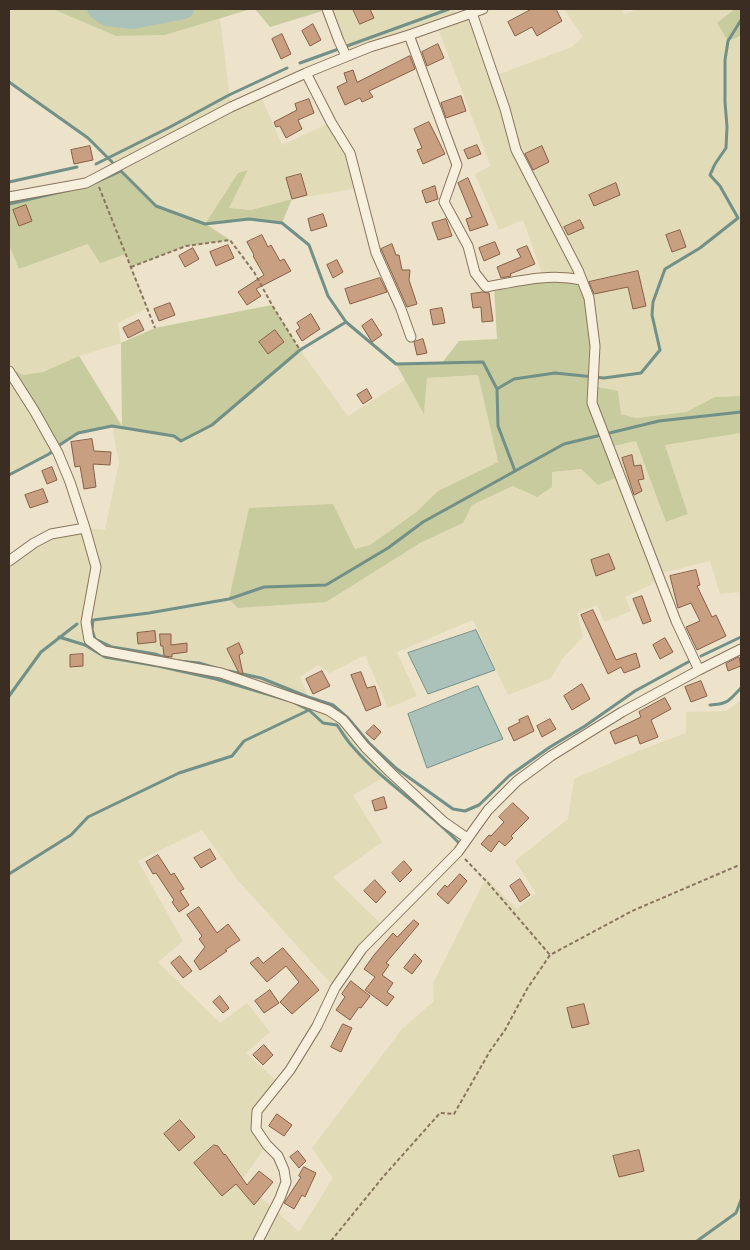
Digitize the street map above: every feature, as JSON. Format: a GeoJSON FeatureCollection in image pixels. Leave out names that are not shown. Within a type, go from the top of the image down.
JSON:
{"type":"FeatureCollection","features":[{"type":"Feature","properties":{"kind":"street"},"geometry":{"type":"LineString","coordinates":[[327,9],[346,56]]}},
{"type":"Feature","properties":{"kind":"street"},"geometry":{"type":"LineString","coordinates":[[9,198],[86,183],[231,107],[306,73],[370,46],[409,35],[483,9]]}},
{"type":"Feature","properties":{"kind":"street"},"geometry":{"type":"LineString","coordinates":[[472,13],[505,109],[516,150],[582,280],[589,298],[595,346],[592,403],[676,621],[699,670]]}},
{"type":"Feature","properties":{"kind":"street"},"geometry":{"type":"LineString","coordinates":[[409,35],[456,164],[444,202],[468,246],[475,273],[486,287],[543,276],[569,277],[582,280]]}},
{"type":"Feature","properties":{"kind":"street"},"geometry":{"type":"LineString","coordinates":[[306,73],[331,122],[350,153],[376,253],[401,309],[411,337]]}},
{"type":"Feature","properties":{"kind":"street"},"geometry":{"type":"LineString","coordinates":[[9,371],[58,453],[70,482],[96,567],[86,622],[89,640],[104,651],[222,673],[328,710],[343,720],[365,747],[444,822],[467,838]]}},
{"type":"Feature","properties":{"kind":"street"},"geometry":{"type":"LineString","coordinates":[[9,561],[34,543],[51,534],[84,528]]}},
{"type":"Feature","properties":{"kind":"street"},"geometry":{"type":"LineString","coordinates":[[258,1241],[286,1182],[284,1170],[278,1156],[267,1146],[256,1129],[257,1111],[290,1070],[317,1026],[335,988],[362,948],[458,852],[488,810],[517,781],[550,756],[622,712],[741,649]]}},
{"type":"Feature","properties":{"kind":"path"},"geometry":{"type":"LineString","coordinates":[[96,178],[156,328]]}},
{"type":"Feature","properties":{"kind":"path"},"geometry":{"type":"LineString","coordinates":[[131,267],[186,246],[230,240],[254,272],[300,350]]}},
{"type":"Feature","properties":{"kind":"path"},"geometry":{"type":"LineString","coordinates":[[458,852],[488,883],[550,955]]}},
{"type":"Feature","properties":{"kind":"path"},"geometry":{"type":"LineString","coordinates":[[331,1241],[383,1177],[440,1113],[454,1114],[490,1051],[505,1030],[527,989],[550,955],[641,907],[737,866],[741,866]]}},
{"type":"Feature","properties":{"kind":"shaded area"},"geometry":{"type":"Polygon","coordinates":[[[53,9],[116,36],[165,35],[220,18],[231,107],[260,94],[282,145],[331,122],[350,153],[359,188],[292,199],[251,210],[229,208],[248,170],[238,173],[205,224],[156,206],[88,138],[9,82],[9,11],[53,9]]]}},
{"type":"Feature","properties":{"kind":"shaded area"},"geometry":{"type":"Polygon","coordinates":[[[329,9],[454,9],[458,18],[472,13],[494,76],[572,47],[583,37],[564,9],[622,9],[624,14],[638,9],[735,9],[732,12],[728,41],[741,36],[741,396],[715,397],[686,412],[636,418],[620,414],[593,386],[543,276],[523,220],[499,230],[475,174],[491,166],[437,26],[342,58],[322,11],[329,9]]]}},
{"type":"Feature","properties":{"kind":"shaded area"},"geometry":{"type":"Polygon","coordinates":[[[88,244],[126,254],[148,308],[118,323],[121,343],[79,356],[43,372],[23,375],[9,367],[9,245],[19,269],[88,244]]]}},
{"type":"Feature","properties":{"kind":"shaded area"},"geometry":{"type":"Polygon","coordinates":[[[300,350],[348,416],[405,380],[424,413],[427,378],[478,375],[498,462],[438,491],[415,513],[370,545],[355,549],[230,599],[420,543],[463,523],[472,505],[513,486],[537,497],[551,472],[581,469],[610,447],[636,441],[667,522],[688,514],[665,445],[741,433],[741,592],[720,594],[710,561],[658,574],[656,582],[625,597],[631,611],[604,622],[597,605],[577,613],[583,637],[562,659],[551,678],[508,695],[473,620],[397,652],[417,696],[388,708],[365,655],[330,673],[318,665],[300,677],[311,704],[328,710],[391,773],[353,795],[382,842],[333,877],[384,927],[335,988],[236,878],[202,830],[138,861],[183,941],[158,962],[220,1023],[247,1003],[270,1032],[246,1053],[279,1083],[257,1111],[256,1129],[267,1145],[242,1180],[299,1232],[333,1178],[312,1148],[402,1029],[434,1001],[433,983],[486,878],[517,909],[536,893],[515,861],[568,819],[574,779],[638,751],[686,733],[686,712],[726,711],[741,701],[741,1241],[9,1241],[9,561],[34,543],[85,528],[105,530],[119,462],[112,426],[174,436],[181,441],[212,425],[300,350]]]}},
{"type":"Feature","properties":{"kind":"shaded area"},"geometry":{"type":"Polygon","coordinates":[[[9,371],[56,449],[9,475],[9,371]]]}},
{"type":"Feature","properties":{"kind":"green space"},"geometry":{"type":"Polygon","coordinates":[[[53,9],[251,9],[165,35],[116,36],[53,9]]]}},
{"type":"Feature","properties":{"kind":"green space"},"geometry":{"type":"Polygon","coordinates":[[[255,9],[329,9],[270,27],[255,9]]]}},
{"type":"Feature","properties":{"kind":"green space"},"geometry":{"type":"Polygon","coordinates":[[[735,9],[741,9],[741,36],[728,41],[717,23],[735,9]]]}},
{"type":"Feature","properties":{"kind":"green space"},"geometry":{"type":"Polygon","coordinates":[[[117,167],[156,206],[205,224],[238,173],[248,170],[229,208],[251,210],[292,199],[282,223],[249,219],[206,224],[230,240],[186,246],[131,267],[126,254],[100,263],[88,244],[19,269],[9,245],[9,198],[86,183],[117,167]]]}},
{"type":"Feature","properties":{"kind":"green space"},"geometry":{"type":"Polygon","coordinates":[[[543,276],[582,280],[589,298],[593,386],[618,391],[621,414],[636,418],[686,412],[715,397],[741,396],[741,433],[665,445],[688,514],[666,522],[636,441],[610,447],[620,476],[598,485],[581,469],[552,472],[552,487],[537,497],[513,486],[472,505],[463,523],[420,543],[326,602],[238,608],[229,599],[249,508],[333,504],[355,549],[370,545],[415,513],[438,491],[498,462],[478,375],[427,378],[424,414],[396,364],[442,363],[459,341],[497,339],[494,286],[543,276]]]}},
{"type":"Feature","properties":{"kind":"green space"},"geometry":{"type":"Polygon","coordinates":[[[272,305],[300,350],[212,425],[181,441],[174,436],[112,426],[78,433],[58,446],[9,367],[23,375],[43,372],[79,356],[122,426],[121,343],[155,328],[272,305]]]}},
{"type":"Feature","properties":{"kind":"water"},"geometry":{"type":"Polygon","coordinates":[[[476,630],[495,670],[428,694],[408,653],[476,630]]]}},
{"type":"Feature","properties":{"kind":"water"},"geometry":{"type":"Polygon","coordinates":[[[478,686],[503,739],[427,768],[408,714],[478,686]]]}},
{"type":"Feature","properties":{"kind":"building"},"geometry":{"type":"Polygon","coordinates":[[[353,9],[370,9],[374,18],[360,24],[353,9]]]}},
{"type":"Feature","properties":{"kind":"building"},"geometry":{"type":"Polygon","coordinates":[[[532,9],[556,9],[562,21],[537,36],[532,27],[515,36],[508,22],[532,9]]]}},
{"type":"Feature","properties":{"kind":"building"},"geometry":{"type":"Polygon","coordinates":[[[313,24],[321,40],[310,46],[302,31],[313,24]]]}},
{"type":"Feature","properties":{"kind":"building"},"geometry":{"type":"Polygon","coordinates":[[[282,34],[291,54],[281,59],[272,39],[282,34]]]}},
{"type":"Feature","properties":{"kind":"building"},"geometry":{"type":"Polygon","coordinates":[[[438,44],[444,58],[427,66],[422,52],[438,44]]]}},
{"type":"Feature","properties":{"kind":"building"},"geometry":{"type":"Polygon","coordinates":[[[410,56],[415,69],[369,91],[373,97],[362,102],[360,98],[345,105],[337,87],[347,82],[344,73],[353,70],[357,82],[410,56]]]}},
{"type":"Feature","properties":{"kind":"building"},"geometry":{"type":"Polygon","coordinates":[[[461,96],[466,111],[446,118],[441,103],[461,96]]]}},
{"type":"Feature","properties":{"kind":"building"},"geometry":{"type":"Polygon","coordinates":[[[309,99],[314,113],[298,120],[302,129],[286,138],[280,126],[276,127],[274,122],[297,110],[295,104],[309,99]]]}},
{"type":"Feature","properties":{"kind":"building"},"geometry":{"type":"Polygon","coordinates":[[[429,122],[445,154],[423,164],[417,150],[422,148],[414,129],[429,122]]]}},
{"type":"Feature","properties":{"kind":"building"},"geometry":{"type":"Polygon","coordinates":[[[477,145],[481,154],[468,159],[464,150],[477,145]]]}},
{"type":"Feature","properties":{"kind":"building"},"geometry":{"type":"Polygon","coordinates":[[[90,146],[93,160],[74,164],[71,150],[90,146]]]}},
{"type":"Feature","properties":{"kind":"building"},"geometry":{"type":"Polygon","coordinates":[[[542,146],[549,162],[533,170],[525,154],[542,146]]]}},
{"type":"Feature","properties":{"kind":"building"},"geometry":{"type":"Polygon","coordinates":[[[301,174],[307,195],[292,199],[286,178],[301,174]]]}},
{"type":"Feature","properties":{"kind":"building"},"geometry":{"type":"Polygon","coordinates":[[[468,178],[488,225],[470,231],[466,219],[472,217],[458,183],[468,178]]]}},
{"type":"Feature","properties":{"kind":"building"},"geometry":{"type":"Polygon","coordinates":[[[616,183],[620,195],[594,206],[589,195],[616,183]]]}},
{"type":"Feature","properties":{"kind":"building"},"geometry":{"type":"Polygon","coordinates":[[[435,186],[438,199],[426,203],[422,191],[435,186]]]}},
{"type":"Feature","properties":{"kind":"building"},"geometry":{"type":"Polygon","coordinates":[[[26,205],[32,221],[19,226],[13,210],[26,205]]]}},
{"type":"Feature","properties":{"kind":"building"},"geometry":{"type":"Polygon","coordinates":[[[323,214],[327,226],[311,231],[308,219],[323,214]]]}},
{"type":"Feature","properties":{"kind":"building"},"geometry":{"type":"Polygon","coordinates":[[[446,219],[452,236],[438,240],[432,223],[446,219]]]}},
{"type":"Feature","properties":{"kind":"building"},"geometry":{"type":"Polygon","coordinates":[[[580,220],[584,228],[568,235],[564,227],[580,220]]]}},
{"type":"Feature","properties":{"kind":"building"},"geometry":{"type":"Polygon","coordinates":[[[680,230],[686,247],[672,252],[666,235],[680,230]]]}},
{"type":"Feature","properties":{"kind":"building"},"geometry":{"type":"Polygon","coordinates":[[[262,235],[268,247],[271,245],[280,261],[284,259],[291,271],[256,289],[261,296],[247,305],[238,292],[264,275],[247,242],[262,235]]]}},
{"type":"Feature","properties":{"kind":"building"},"geometry":{"type":"Polygon","coordinates":[[[495,242],[500,254],[484,261],[479,248],[495,242]]]}},
{"type":"Feature","properties":{"kind":"building"},"geometry":{"type":"Polygon","coordinates":[[[392,244],[396,255],[399,255],[402,270],[410,270],[409,280],[417,304],[407,307],[381,249],[392,244]]]}},
{"type":"Feature","properties":{"kind":"building"},"geometry":{"type":"Polygon","coordinates":[[[228,245],[234,258],[216,266],[210,252],[228,245]]]}},
{"type":"Feature","properties":{"kind":"building"},"geometry":{"type":"Polygon","coordinates":[[[527,246],[535,264],[510,274],[511,276],[501,278],[497,267],[521,257],[517,250],[527,246]]]}},
{"type":"Feature","properties":{"kind":"building"},"geometry":{"type":"Polygon","coordinates":[[[193,248],[199,259],[185,267],[179,256],[193,248]]]}},
{"type":"Feature","properties":{"kind":"building"},"geometry":{"type":"Polygon","coordinates":[[[337,260],[343,272],[333,278],[327,265],[337,260]]]}},
{"type":"Feature","properties":{"kind":"building"},"geometry":{"type":"Polygon","coordinates":[[[638,271],[646,306],[633,309],[628,287],[594,294],[589,282],[638,271]]]}},
{"type":"Feature","properties":{"kind":"building"},"geometry":{"type":"Polygon","coordinates":[[[380,278],[387,292],[350,304],[345,289],[380,278]]]}},
{"type":"Feature","properties":{"kind":"building"},"geometry":{"type":"Polygon","coordinates":[[[489,293],[493,321],[482,322],[481,307],[473,308],[471,294],[489,293]]]}},
{"type":"Feature","properties":{"kind":"building"},"geometry":{"type":"Polygon","coordinates":[[[170,303],[175,315],[159,321],[154,309],[170,303]]]}},
{"type":"Feature","properties":{"kind":"building"},"geometry":{"type":"Polygon","coordinates":[[[442,308],[445,323],[433,325],[430,310],[442,308]]]}},
{"type":"Feature","properties":{"kind":"building"},"geometry":{"type":"Polygon","coordinates":[[[311,314],[320,329],[302,341],[296,331],[300,328],[297,323],[311,314]]]}},
{"type":"Feature","properties":{"kind":"building"},"geometry":{"type":"Polygon","coordinates":[[[372,319],[382,335],[372,342],[362,326],[372,319]]]}},
{"type":"Feature","properties":{"kind":"building"},"geometry":{"type":"Polygon","coordinates":[[[139,320],[144,330],[128,338],[123,328],[139,320]]]}},
{"type":"Feature","properties":{"kind":"building"},"geometry":{"type":"Polygon","coordinates":[[[275,330],[284,342],[268,354],[259,342],[275,330]]]}},
{"type":"Feature","properties":{"kind":"building"},"geometry":{"type":"Polygon","coordinates":[[[423,339],[427,353],[417,355],[414,342],[423,339]]]}},
{"type":"Feature","properties":{"kind":"building"},"geometry":{"type":"Polygon","coordinates":[[[367,389],[372,398],[363,404],[357,395],[367,389]]]}},
{"type":"Feature","properties":{"kind":"building"},"geometry":{"type":"Polygon","coordinates":[[[92,439],[94,451],[111,452],[110,465],[93,464],[96,487],[84,489],[80,466],[75,467],[71,442],[92,439]]]}},
{"type":"Feature","properties":{"kind":"building"},"geometry":{"type":"Polygon","coordinates":[[[632,455],[634,466],[641,465],[644,479],[638,480],[642,491],[634,495],[622,458],[632,455]]]}},
{"type":"Feature","properties":{"kind":"building"},"geometry":{"type":"Polygon","coordinates":[[[52,467],[57,480],[47,484],[42,471],[52,467]]]}},
{"type":"Feature","properties":{"kind":"building"},"geometry":{"type":"Polygon","coordinates":[[[43,489],[48,502],[30,508],[25,495],[43,489]]]}},
{"type":"Feature","properties":{"kind":"building"},"geometry":{"type":"Polygon","coordinates":[[[609,554],[615,569],[596,576],[591,560],[609,554]]]}},
{"type":"Feature","properties":{"kind":"building"},"geometry":{"type":"Polygon","coordinates":[[[696,570],[700,585],[697,586],[712,617],[716,615],[726,636],[697,650],[686,627],[700,621],[691,603],[678,608],[670,576],[696,570]]]}},
{"type":"Feature","properties":{"kind":"building"},"geometry":{"type":"Polygon","coordinates":[[[642,596],[651,621],[643,624],[633,599],[642,596]]]}},
{"type":"Feature","properties":{"kind":"building"},"geometry":{"type":"Polygon","coordinates":[[[593,610],[616,660],[636,653],[640,667],[624,673],[621,667],[608,674],[581,615],[593,610]]]}},
{"type":"Feature","properties":{"kind":"building"},"geometry":{"type":"Polygon","coordinates":[[[155,631],[156,642],[138,644],[137,633],[155,631]]]}},
{"type":"Feature","properties":{"kind":"building"},"geometry":{"type":"Polygon","coordinates":[[[160,634],[171,634],[171,645],[187,643],[187,652],[172,654],[172,657],[164,656],[160,634]]]}},
{"type":"Feature","properties":{"kind":"building"},"geometry":{"type":"Polygon","coordinates":[[[665,638],[673,652],[660,659],[653,645],[665,638]]]}},
{"type":"Feature","properties":{"kind":"building"},"geometry":{"type":"Polygon","coordinates":[[[239,643],[243,653],[239,655],[243,674],[239,673],[227,649],[239,643]]]}},
{"type":"Feature","properties":{"kind":"building"},"geometry":{"type":"Polygon","coordinates":[[[83,654],[83,666],[70,667],[70,655],[83,654]]]}},
{"type":"Feature","properties":{"kind":"building"},"geometry":{"type":"Polygon","coordinates":[[[739,657],[741,666],[728,671],[726,664],[739,657]]]}},
{"type":"Feature","properties":{"kind":"building"},"geometry":{"type":"Polygon","coordinates":[[[322,671],[330,686],[313,694],[306,679],[322,671]]]}},
{"type":"Feature","properties":{"kind":"building"},"geometry":{"type":"Polygon","coordinates":[[[361,672],[367,688],[375,686],[381,705],[366,711],[351,675],[361,672]]]}},
{"type":"Feature","properties":{"kind":"building"},"geometry":{"type":"Polygon","coordinates":[[[701,681],[707,696],[691,702],[685,687],[701,681]]]}},
{"type":"Feature","properties":{"kind":"building"},"geometry":{"type":"Polygon","coordinates":[[[582,684],[590,699],[572,710],[564,696],[582,684]]]}},
{"type":"Feature","properties":{"kind":"building"},"geometry":{"type":"Polygon","coordinates":[[[665,698],[671,709],[651,720],[658,737],[640,744],[637,735],[615,744],[610,732],[641,717],[639,712],[665,698]]]}},
{"type":"Feature","properties":{"kind":"building"},"geometry":{"type":"Polygon","coordinates":[[[528,716],[534,731],[514,741],[508,728],[528,716]]]}},
{"type":"Feature","properties":{"kind":"building"},"geometry":{"type":"Polygon","coordinates":[[[550,719],[556,729],[542,737],[537,726],[550,719]]]}},
{"type":"Feature","properties":{"kind":"building"},"geometry":{"type":"Polygon","coordinates":[[[374,725],[381,732],[374,740],[366,733],[374,725]]]}},
{"type":"Feature","properties":{"kind":"building"},"geometry":{"type":"Polygon","coordinates":[[[384,797],[387,808],[375,811],[372,801],[384,797]]]}},
{"type":"Feature","properties":{"kind":"building"},"geometry":{"type":"Polygon","coordinates":[[[513,803],[529,818],[511,836],[513,838],[505,846],[499,841],[491,852],[481,844],[504,822],[499,817],[513,803]]]}},
{"type":"Feature","properties":{"kind":"building"},"geometry":{"type":"Polygon","coordinates":[[[210,849],[216,859],[201,868],[194,858],[210,849]]]}},
{"type":"Feature","properties":{"kind":"building"},"geometry":{"type":"Polygon","coordinates":[[[158,855],[171,875],[174,873],[184,889],[180,891],[189,905],[179,912],[172,902],[174,900],[156,873],[153,874],[146,862],[158,855]]]}},
{"type":"Feature","properties":{"kind":"building"},"geometry":{"type":"Polygon","coordinates":[[[404,861],[412,870],[400,882],[392,873],[404,861]]]}},
{"type":"Feature","properties":{"kind":"building"},"geometry":{"type":"Polygon","coordinates":[[[460,874],[467,881],[448,904],[437,894],[445,885],[447,887],[460,874]]]}},
{"type":"Feature","properties":{"kind":"building"},"geometry":{"type":"Polygon","coordinates":[[[520,879],[530,895],[520,902],[510,886],[520,879]]]}},
{"type":"Feature","properties":{"kind":"building"},"geometry":{"type":"Polygon","coordinates":[[[375,880],[386,892],[376,903],[364,891],[375,880]]]}},
{"type":"Feature","properties":{"kind":"building"},"geometry":{"type":"Polygon","coordinates":[[[199,907],[217,933],[228,924],[240,940],[200,970],[194,961],[205,947],[199,939],[202,936],[187,915],[199,907]]]}},
{"type":"Feature","properties":{"kind":"building"},"geometry":{"type":"Polygon","coordinates":[[[414,920],[419,924],[386,963],[389,965],[382,975],[393,983],[387,992],[394,997],[387,1006],[365,990],[375,977],[364,969],[393,933],[397,937],[414,920]]]}},
{"type":"Feature","properties":{"kind":"building"},"geometry":{"type":"Polygon","coordinates":[[[283,948],[319,990],[292,1014],[280,1002],[299,982],[286,966],[267,982],[250,963],[258,957],[263,963],[283,948]]]}},
{"type":"Feature","properties":{"kind":"building"},"geometry":{"type":"Polygon","coordinates":[[[415,954],[422,961],[412,974],[404,968],[415,954]]]}},
{"type":"Feature","properties":{"kind":"building"},"geometry":{"type":"Polygon","coordinates":[[[180,956],[192,971],[183,978],[171,963],[180,956]]]}},
{"type":"Feature","properties":{"kind":"building"},"geometry":{"type":"Polygon","coordinates":[[[351,981],[370,996],[350,1020],[336,1010],[345,997],[342,994],[351,981]]]}},
{"type":"Feature","properties":{"kind":"building"},"geometry":{"type":"Polygon","coordinates":[[[270,990],[279,1003],[264,1013],[255,1001],[270,990]]]}},
{"type":"Feature","properties":{"kind":"building"},"geometry":{"type":"Polygon","coordinates":[[[220,996],[229,1008],[223,1013],[213,1002],[220,996]]]}},
{"type":"Feature","properties":{"kind":"building"},"geometry":{"type":"Polygon","coordinates":[[[584,1004],[589,1024],[572,1028],[567,1008],[584,1004]]]}},
{"type":"Feature","properties":{"kind":"building"},"geometry":{"type":"Polygon","coordinates":[[[343,1024],[352,1028],[341,1052],[331,1047],[343,1024]]]}},
{"type":"Feature","properties":{"kind":"building"},"geometry":{"type":"Polygon","coordinates":[[[264,1045],[273,1055],[263,1065],[253,1055],[264,1045]]]}},
{"type":"Feature","properties":{"kind":"building"},"geometry":{"type":"Polygon","coordinates":[[[277,1114],[292,1125],[284,1136],[269,1126],[277,1114]]]}},
{"type":"Feature","properties":{"kind":"building"},"geometry":{"type":"Polygon","coordinates":[[[180,1120],[195,1137],[179,1151],[164,1134],[180,1120]]]}},
{"type":"Feature","properties":{"kind":"building"},"geometry":{"type":"Polygon","coordinates":[[[214,1145],[218,1146],[225,1154],[247,1185],[259,1171],[273,1182],[254,1205],[236,1184],[222,1196],[194,1163],[214,1145]]]}},
{"type":"Feature","properties":{"kind":"building"},"geometry":{"type":"Polygon","coordinates":[[[639,1150],[644,1171],[619,1177],[613,1156],[639,1150]]]}},
{"type":"Feature","properties":{"kind":"building"},"geometry":{"type":"Polygon","coordinates":[[[298,1151],[306,1161],[299,1168],[290,1157],[298,1151]]]}},
{"type":"Feature","properties":{"kind":"building"},"geometry":{"type":"Polygon","coordinates":[[[304,1167],[316,1173],[305,1197],[302,1195],[294,1209],[284,1203],[301,1177],[299,1176],[304,1167]]]}},
{"type":"Feature","properties":{"kind":"waterway"},"geometry":{"type":"LineString","coordinates":[[97,9],[107,16],[133,19],[184,9]]}},
{"type":"Feature","properties":{"kind":"waterway"},"geometry":{"type":"LineString","coordinates":[[300,63],[449,9]]}},
{"type":"Feature","properties":{"kind":"waterway"},"geometry":{"type":"LineString","coordinates":[[515,471],[498,426],[497,389],[514,379],[555,373],[604,378],[641,373],[660,350],[652,315],[653,302],[665,269],[700,248],[738,218],[720,186],[710,175],[726,148],[725,60],[728,41],[741,20]]}},
{"type":"Feature","properties":{"kind":"waterway"},"geometry":{"type":"LineString","coordinates":[[96,164],[229,95],[287,68]]}},
{"type":"Feature","properties":{"kind":"waterway"},"geometry":{"type":"LineString","coordinates":[[9,82],[88,138],[156,206],[205,224],[249,219],[282,223],[309,245],[328,296],[346,322],[396,364],[483,362],[497,389]]}},
{"type":"Feature","properties":{"kind":"waterway"},"geometry":{"type":"LineString","coordinates":[[9,182],[77,167]]}},
{"type":"Feature","properties":{"kind":"waterway"},"geometry":{"type":"LineString","coordinates":[[90,185],[121,171]]}},
{"type":"Feature","properties":{"kind":"waterway"},"geometry":{"type":"LineString","coordinates":[[9,204],[69,190]]}},
{"type":"Feature","properties":{"kind":"waterway"},"geometry":{"type":"LineString","coordinates":[[58,446],[78,433],[112,426],[174,436],[181,441],[212,425],[300,350],[346,322]]}},
{"type":"Feature","properties":{"kind":"waterway"},"geometry":{"type":"LineString","coordinates":[[169,659],[155,654],[112,647],[95,639],[92,630],[93,620],[149,613],[229,599],[264,587],[326,585],[388,548],[423,522],[564,444],[659,421],[741,412]]}},
{"type":"Feature","properties":{"kind":"waterway"},"geometry":{"type":"LineString","coordinates":[[9,475],[54,450]]}},
{"type":"Feature","properties":{"kind":"waterway"},"geometry":{"type":"LineString","coordinates":[[9,696],[41,652],[77,624]]}},
{"type":"Feature","properties":{"kind":"waterway"},"geometry":{"type":"LineString","coordinates":[[59,637],[85,645],[105,657],[216,679],[287,700]]}},
{"type":"Feature","properties":{"kind":"waterway"},"geometry":{"type":"LineString","coordinates":[[701,656],[741,637]]}},
{"type":"Feature","properties":{"kind":"waterway"},"geometry":{"type":"LineString","coordinates":[[178,661],[199,663],[216,668]]}},
{"type":"Feature","properties":{"kind":"waterway"},"geometry":{"type":"LineString","coordinates":[[229,671],[261,678],[333,705],[397,769],[453,809],[465,811],[479,805],[509,776],[550,747],[585,726],[635,691],[690,661]]}},
{"type":"Feature","properties":{"kind":"waterway"},"geometry":{"type":"LineString","coordinates":[[710,705],[725,702],[741,688]]}},
{"type":"Feature","properties":{"kind":"waterway"},"geometry":{"type":"LineString","coordinates":[[295,703],[309,710]]}},
{"type":"Feature","properties":{"kind":"waterway"},"geometry":{"type":"LineString","coordinates":[[9,874],[71,835],[88,817],[179,773],[232,756],[244,741],[309,710],[323,723],[337,725],[365,760],[433,818],[459,843]]}},
{"type":"Feature","properties":{"kind":"waterway"},"geometry":{"type":"LineString","coordinates":[[697,1241],[736,1213],[741,1200]]}}]}
